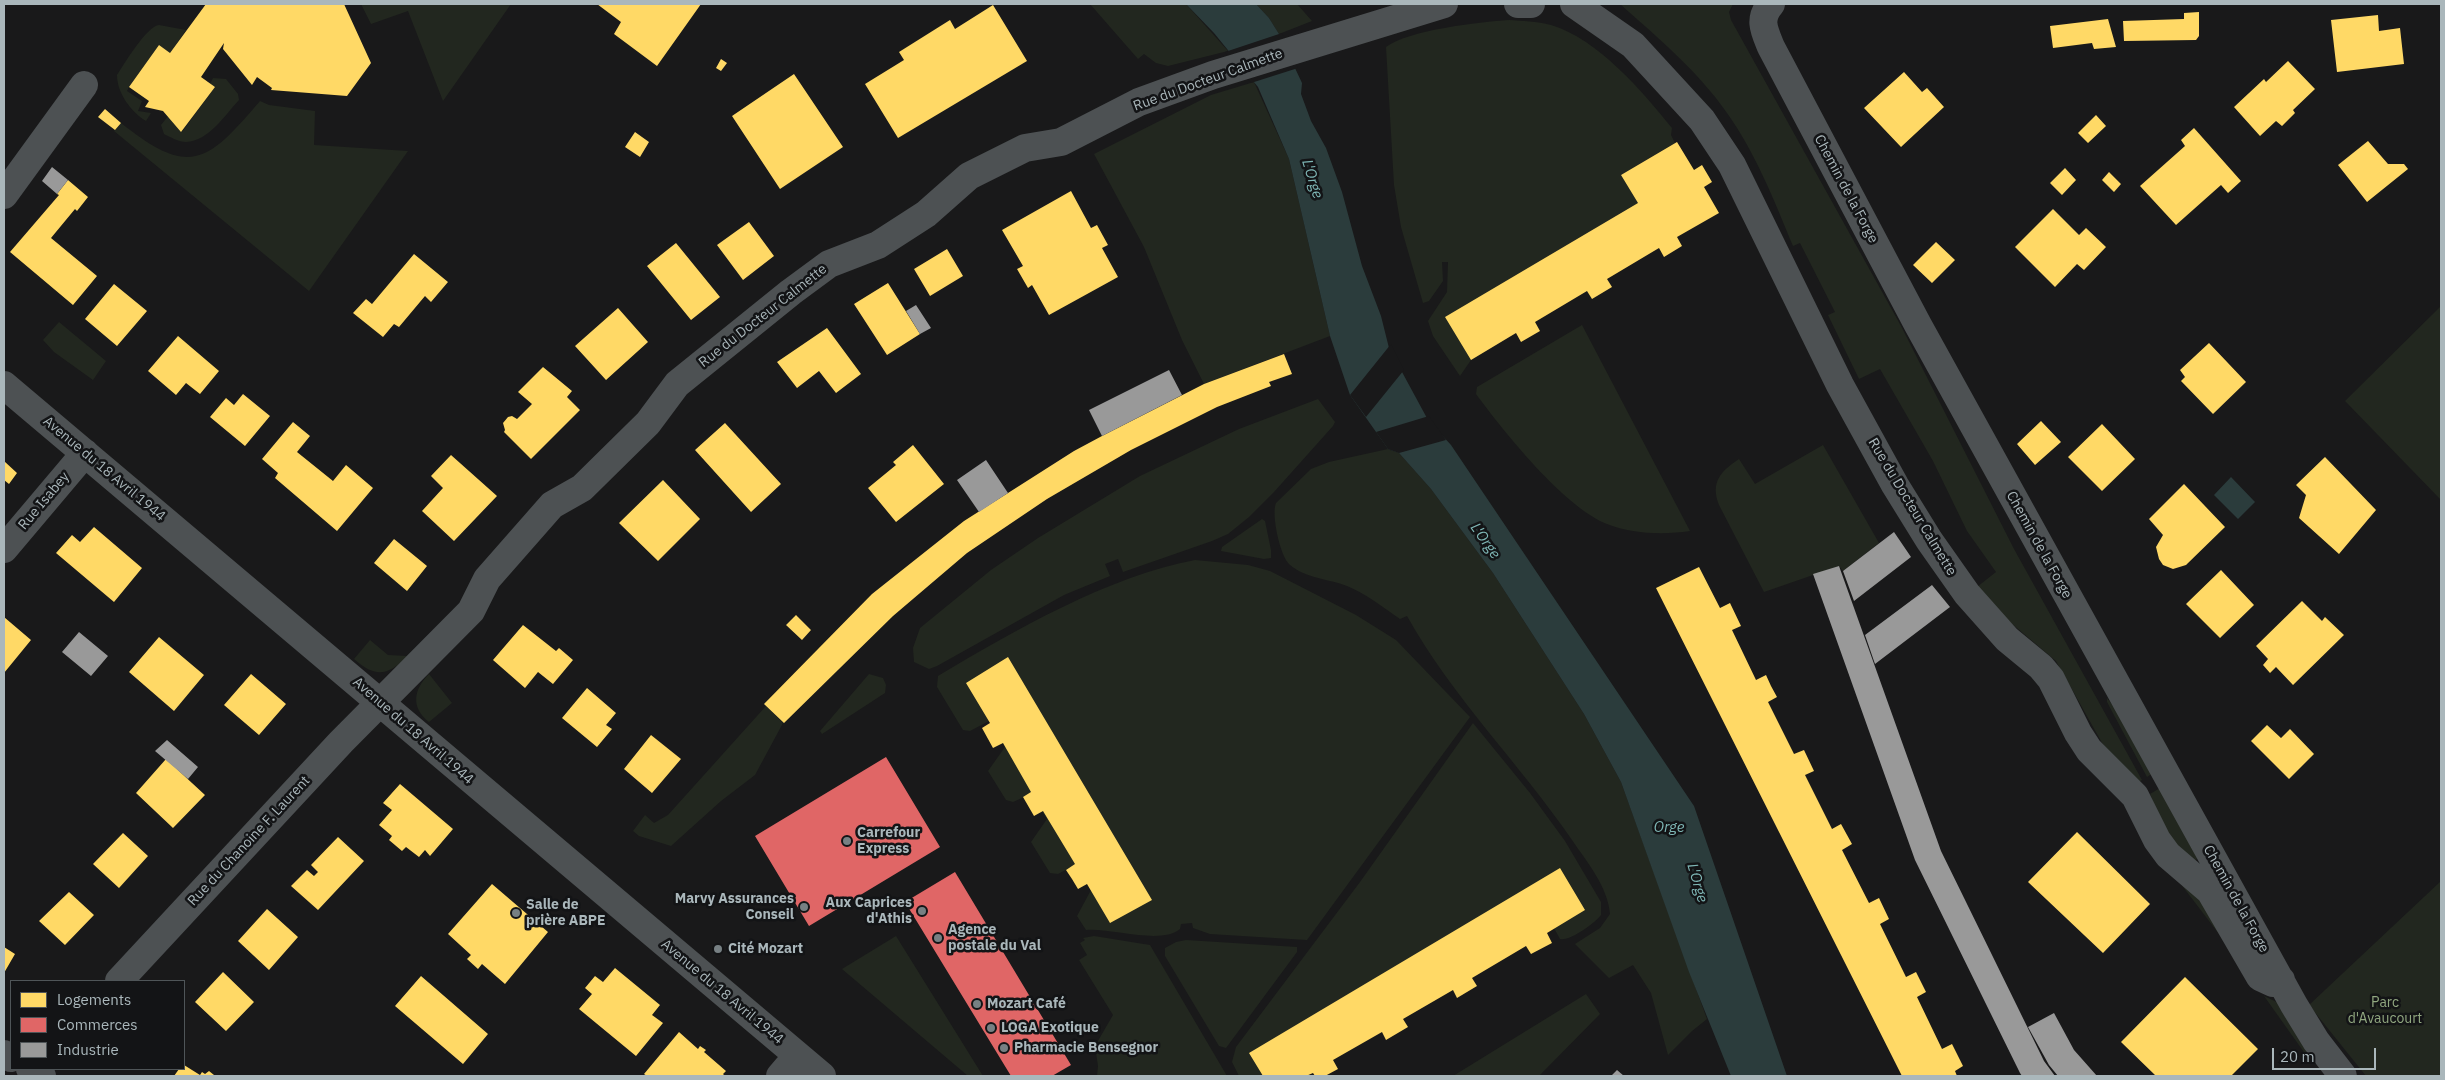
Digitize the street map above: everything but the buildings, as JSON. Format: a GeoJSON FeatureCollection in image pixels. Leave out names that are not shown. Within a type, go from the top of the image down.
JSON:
{"type":"FeatureCollection","features":[{"type":"Feature","properties":{"kind":"street","name":"Rue du Docteur Calmette"},"geometry":{"type":"LineString","coordinates":[[381,703],[471,611],[487,579],[552,506],[582,488],[648,423],[677,384],[791,292],[830,264],[878,245],[926,214],[969,176],[1025,148],[1061,142],[1139,102],[1213,75],[1444,4]]}},
{"type":"Feature","properties":{"kind":"street"},"geometry":{"type":"LineString","coordinates":[[1518,4],[1530,4]]}},
{"type":"Feature","properties":{"kind":"street","name":"Rue du Docteur Calmette"},"geometry":{"type":"LineString","coordinates":[[1574,4],[1634,45],[1702,120],[1741,182],[1840,384],[1895,485],[1929,540],[1966,594],[2007,639],[2041,667],[2051,679],[2078,733],[2089,750],[2135,796],[2157,840],[2168,855],[2210,891],[2260,977],[2274,983],[2281,980]]}},
{"type":"Feature","properties":{"kind":"street","name":"Chemin de la Forge"},"geometry":{"type":"LineString","coordinates":[[1772,4],[1763,15],[1762,26],[1771,47],[1937,360],[2281,980],[2316,1041],[2343,1076]]}},
{"type":"Feature","properties":{"kind":"street"},"geometry":{"type":"LineString","coordinates":[[4,195],[84,85]]}},
{"type":"Feature","properties":{"kind":"street","name":"Avenue du 18 Avril 1944"},"geometry":{"type":"LineString","coordinates":[[4,385],[822,1076]]}},
{"type":"Feature","properties":{"kind":"street","name":"Rue Isabey"},"geometry":{"type":"LineString","coordinates":[[4,549],[85,453]]}},
{"type":"Feature","properties":{"kind":"street","name":"Rue du Chanoine F. Laurent"},"geometry":{"type":"LineString","coordinates":[[120,980],[346,737],[381,703]]}},
{"type":"Feature","properties":{"kind":"street"},"geometry":{"type":"LineString","coordinates":[[780,1076],[797,1056]]}},
{"type":"Feature","properties":{"kind":"green space"},"geometry":{"type":"Polygon","coordinates":[[[361,4],[511,4],[443,101],[408,11],[371,24],[361,4]]]}},
{"type":"Feature","properties":{"kind":"green space"},"geometry":{"type":"Polygon","coordinates":[[[1090,4],[1186,4],[1228,51],[1168,66],[1156,63],[1144,54],[1138,59],[1090,4]]]}},
{"type":"Feature","properties":{"kind":"green space"},"geometry":{"type":"Polygon","coordinates":[[[1256,4],[1297,4],[1312,21],[1279,34],[1269,18],[1256,4]]]}},
{"type":"Feature","properties":{"kind":"green space"},"geometry":{"type":"Polygon","coordinates":[[[1620,4],[1733,4],[1729,12],[1731,20],[1901,326],[2014,549],[2142,780],[2139,782],[2110,757],[2056,661],[2005,618],[1977,587],[1996,572],[1967,531],[1933,461],[1880,369],[1859,379],[1828,315],[1835,312],[1800,243],[1793,246],[1764,178],[1747,145],[1727,113],[1703,83],[1620,4]]]}},
{"type":"Feature","properties":{"kind":"green space"},"geometry":{"type":"Polygon","coordinates":[[[1509,20],[1551,25],[1586,42],[1618,68],[1647,98],[1672,128],[1671,135],[1675,143],[1621,175],[1638,203],[1446,317],[1471,360],[1460,376],[1433,336],[1428,321],[1447,292],[1448,262],[1442,262],[1443,281],[1429,301],[1423,303],[1401,227],[1394,185],[1386,47],[1411,36],[1445,28],[1509,20]]]}},
{"type":"Feature","properties":{"kind":"green space"},"geometry":{"type":"Polygon","coordinates":[[[159,25],[186,30],[170,53],[159,45],[127,91],[142,101],[138,111],[151,113],[146,121],[135,113],[122,95],[117,75],[142,38],[159,25]]]}},
{"type":"Feature","properties":{"kind":"green space"},"geometry":{"type":"Polygon","coordinates":[[[213,78],[226,79],[238,94],[239,100],[222,120],[209,132],[194,141],[180,141],[164,134],[161,125],[169,115],[182,132],[215,87],[210,84],[213,78]]]}},
{"type":"Feature","properties":{"kind":"green space"},"geometry":{"type":"Polygon","coordinates":[[[1254,82],[1289,159],[1330,336],[1204,384],[1182,340],[1144,247],[1094,154],[1211,95],[1254,82]]]}},
{"type":"Feature","properties":{"kind":"green space"},"geometry":{"type":"Polygon","coordinates":[[[260,101],[269,105],[315,111],[314,145],[408,151],[309,291],[114,131],[121,123],[164,151],[181,157],[196,156],[211,150],[226,138],[260,101]]]}},
{"type":"Feature","properties":{"kind":"green space"},"geometry":{"type":"Polygon","coordinates":[[[2441,306],[2441,500],[2345,401],[2441,306]]]}},
{"type":"Feature","properties":{"kind":"green space"},"geometry":{"type":"Polygon","coordinates":[[[59,322],[106,361],[93,380],[54,352],[43,340],[59,322]]]}},
{"type":"Feature","properties":{"kind":"green space"},"geometry":{"type":"Polygon","coordinates":[[[1582,325],[1690,531],[1670,533],[1637,532],[1607,524],[1590,515],[1572,502],[1536,467],[1502,428],[1476,394],[1477,387],[1582,325]]]}},
{"type":"Feature","properties":{"kind":"green space"},"geometry":{"type":"Polygon","coordinates":[[[1318,399],[1335,422],[1333,426],[1274,492],[1249,517],[1228,534],[1123,572],[1118,559],[1105,564],[1110,576],[1064,595],[937,666],[929,669],[914,662],[913,648],[920,628],[991,570],[1038,538],[1140,476],[1239,429],[1318,399]]]}},
{"type":"Feature","properties":{"kind":"green space"},"geometry":{"type":"Polygon","coordinates":[[[1823,445],[1879,543],[1843,571],[1839,566],[1764,592],[1719,505],[1716,490],[1719,478],[1727,468],[1739,459],[1755,484],[1823,445]]]}},
{"type":"Feature","properties":{"kind":"green space"},"geometry":{"type":"Polygon","coordinates":[[[1388,449],[1399,453],[1431,489],[1493,573],[1584,714],[1621,782],[1707,1019],[1668,1055],[1651,993],[1633,965],[1609,978],[1575,944],[1600,928],[1610,914],[1605,894],[1596,875],[1531,784],[1444,674],[1407,616],[1400,619],[1354,589],[1303,573],[1290,565],[1286,560],[1280,545],[1276,525],[1276,503],[1311,469],[1329,462],[1388,449]]]}},
{"type":"Feature","properties":{"kind":"green space"},"geometry":{"type":"Polygon","coordinates":[[[1262,519],[1265,521],[1271,558],[1264,559],[1221,551],[1222,547],[1262,519]]]}},
{"type":"Feature","properties":{"kind":"green space"},"geometry":{"type":"Polygon","coordinates":[[[1195,560],[1248,565],[1270,571],[1356,615],[1396,640],[1470,717],[1307,940],[1210,934],[1193,928],[1192,923],[1181,924],[1180,929],[1172,934],[1161,936],[1086,930],[1077,916],[1091,890],[1075,865],[1058,874],[1050,873],[1031,842],[1047,819],[1031,794],[1013,802],[1006,800],[988,771],[1005,747],[989,721],[970,731],[963,730],[937,687],[938,676],[1062,607],[1129,579],[1195,560]]]}},
{"type":"Feature","properties":{"kind":"green space"},"geometry":{"type":"Polygon","coordinates":[[[370,640],[388,655],[408,656],[388,671],[375,672],[354,659],[370,640]]]}},
{"type":"Feature","properties":{"kind":"green space"},"geometry":{"type":"Polygon","coordinates":[[[429,674],[452,703],[429,722],[419,710],[416,698],[420,686],[429,674]]]}},
{"type":"Feature","properties":{"kind":"green space"},"geometry":{"type":"Polygon","coordinates":[[[869,674],[883,678],[886,685],[885,693],[822,734],[820,731],[869,674]]]}},
{"type":"Feature","properties":{"kind":"green space"},"geometry":{"type":"Polygon","coordinates":[[[2107,698],[2125,721],[2153,773],[2147,777],[2107,702],[2107,698]]]}},
{"type":"Feature","properties":{"kind":"green space"},"geometry":{"type":"Polygon","coordinates":[[[766,706],[783,723],[755,775],[721,801],[671,846],[639,836],[633,831],[645,815],[654,823],[668,815],[766,706]]]}},
{"type":"Feature","properties":{"kind":"green space"},"geometry":{"type":"Polygon","coordinates":[[[1473,723],[1530,793],[1565,841],[1601,902],[1601,915],[1582,931],[1569,938],[1560,939],[1554,928],[1306,1076],[1239,1076],[1232,1062],[1236,1047],[1360,882],[1473,723]]]}},
{"type":"Feature","properties":{"kind":"green space"},"geometry":{"type":"Polygon","coordinates":[[[2160,788],[2198,857],[2196,860],[2187,856],[2180,849],[2162,822],[2150,794],[2160,788]]]}},
{"type":"Feature","properties":{"kind":"green space"},"geometry":{"type":"Polygon","coordinates":[[[2177,879],[2195,891],[2224,938],[2219,934],[2177,879]]]}},
{"type":"Feature","properties":{"kind":"green space","name":"Parc d'Avaucourt"},"geometry":{"type":"Polygon","coordinates":[[[2441,881],[2441,1076],[2366,1076],[2309,1005],[2441,881]]]}},
{"type":"Feature","properties":{"kind":"green space"},"geometry":{"type":"Polygon","coordinates":[[[896,936],[983,1076],[968,1076],[842,969],[896,936]]]}},
{"type":"Feature","properties":{"kind":"green space"},"geometry":{"type":"Polygon","coordinates":[[[1094,936],[1150,945],[1227,1076],[1097,1076],[1098,1066],[1095,1046],[1113,1015],[1079,960],[1087,955],[1080,943],[1085,940],[1083,938],[1094,936]]]}},
{"type":"Feature","properties":{"kind":"green space"},"geometry":{"type":"Polygon","coordinates":[[[1186,940],[1297,947],[1297,952],[1226,1048],[1219,1046],[1165,956],[1165,948],[1176,942],[1186,940]]]}},
{"type":"Feature","properties":{"kind":"green space"},"geometry":{"type":"Polygon","coordinates":[[[1586,994],[1600,1014],[1539,1076],[1453,1076],[1586,994]]]}},
{"type":"Feature","properties":{"kind":"green space"},"geometry":{"type":"Polygon","coordinates":[[[2264,996],[2285,1006],[2306,1039],[2306,1055],[2264,996]]]}},
{"type":"Feature","properties":{"kind":"water","name":"Orge"},"geometry":{"type":"Polygon","coordinates":[[[1186,4],[1256,4],[1269,18],[1279,34],[1302,83],[1301,94],[1311,121],[1326,148],[1342,192],[1362,266],[1381,316],[1389,348],[1428,420],[1451,445],[1694,806],[1787,1076],[1731,1076],[1689,972],[1621,782],[1584,714],[1493,573],[1431,489],[1399,453],[1388,449],[1350,395],[1330,336],[1289,159],[1258,87],[1214,33],[1186,4]]]}},
{"type":"Feature","properties":{"kind":"water"},"geometry":{"type":"Polygon","coordinates":[[[2231,477],[2255,502],[2238,519],[2214,495],[2231,477]]]}},
{"type":"Feature","properties":{"kind":"pier"},"geometry":{"type":"Polygon","coordinates":[[[1282,33],[1298,68],[1251,83],[1225,52],[1282,33]]]}},
{"type":"Feature","properties":{"kind":"pier"},"geometry":{"type":"Polygon","coordinates":[[[1391,344],[1404,370],[1366,417],[1350,395],[1391,344]]]}},
{"type":"Feature","properties":{"kind":"pier"},"geometry":{"type":"Polygon","coordinates":[[[1429,416],[1446,440],[1399,453],[1388,449],[1376,432],[1429,416]]]}},
{"type":"Feature","properties":{"kind":"place","name":"Carrefour Express"},"geometry":{"type":"Point","coordinates":[847,841]}},
{"type":"Feature","properties":{"kind":"place","name":"Marvy Assurances Conseil"},"geometry":{"type":"Point","coordinates":[804,907]}},
{"type":"Feature","properties":{"kind":"place","name":"Aux Caprices d'Athis"},"geometry":{"type":"Point","coordinates":[922,911]}},
{"type":"Feature","properties":{"kind":"place","name":"Salle de prière ABPE"},"geometry":{"type":"Point","coordinates":[516,913]}},
{"type":"Feature","properties":{"kind":"place","name":"Agence postale du Val"},"geometry":{"type":"Point","coordinates":[938,938]}},
{"type":"Feature","properties":{"kind":"place","name":"Cité Mozart"},"geometry":{"type":"Point","coordinates":[718,949]}},
{"type":"Feature","properties":{"kind":"place","name":"Mozart Café"},"geometry":{"type":"Point","coordinates":[977,1004]}},
{"type":"Feature","properties":{"kind":"place","name":"LOGA Exotique"},"geometry":{"type":"Point","coordinates":[991,1028]}},
{"type":"Feature","properties":{"kind":"place","name":"Pharmacie Bensegnor"},"geometry":{"type":"Point","coordinates":[1004,1048]}},
{"type":"Feature","properties":{"kind":"water label","name":"L'Orge"},"geometry":{"type":"Point","coordinates":[1312,179]}},
{"type":"Feature","properties":{"kind":"water label","name":"L'Orge"},"geometry":{"type":"Point","coordinates":[1485,541]}},
{"type":"Feature","properties":{"kind":"water label","name":"L'Orge"},"geometry":{"type":"Point","coordinates":[1697,883]}}]}
